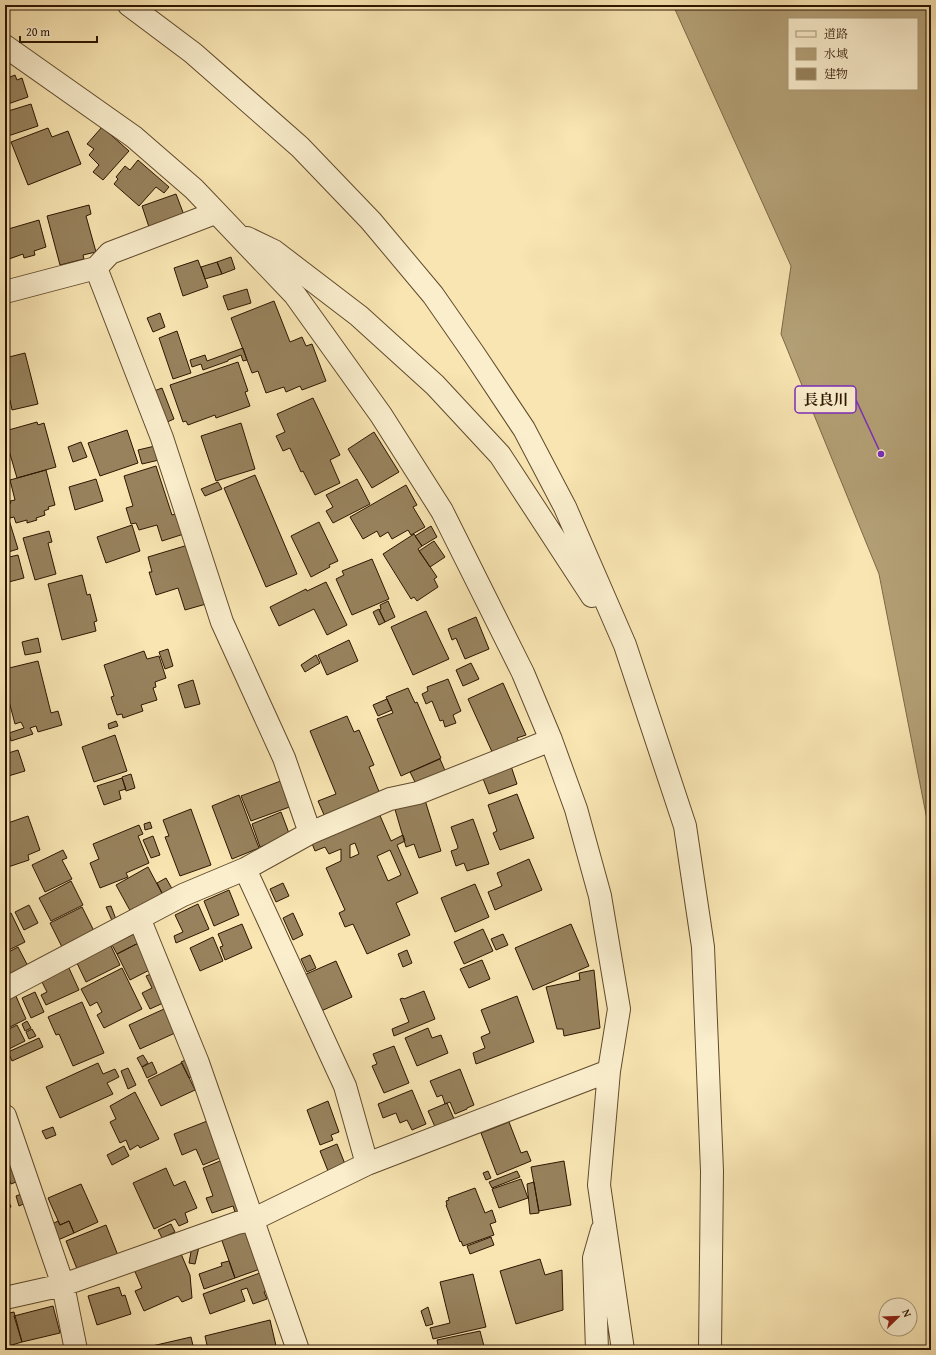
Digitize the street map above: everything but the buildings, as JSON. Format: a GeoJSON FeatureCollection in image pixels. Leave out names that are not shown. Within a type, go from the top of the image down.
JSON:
{"type":"FeatureCollection","features":[{"type":"Feature","properties":{"kind":"street"},"geometry":{"type":"LineString","coordinates":[[129,5],[193,53],[300,147],[371,221],[433,295],[524,429],[565,507],[625,645],[685,826],[703,947],[712,1171],[710,1350]]}},
{"type":"Feature","properties":{"kind":"street"},"geometry":{"type":"LineString","coordinates":[[5,46],[134,137],[194,189],[231,230],[295,295],[381,414],[442,511],[523,673],[551,740],[576,809],[600,896],[618,1009],[609,1071],[599,1185],[623,1350]]}},
{"type":"Feature","properties":{"kind":"street"},"geometry":{"type":"LineString","coordinates":[[5,292],[96,268],[110,253],[215,213]]}},
{"type":"Feature","properties":{"kind":"street"},"geometry":{"type":"LineString","coordinates":[[231,230],[274,251],[359,316],[450,401],[500,455],[625,645]]}},
{"type":"Feature","properties":{"kind":"street"},"geometry":{"type":"LineString","coordinates":[[96,268],[162,438],[222,622],[284,758],[310,833]]}},
{"type":"Feature","properties":{"kind":"street"},"geometry":{"type":"LineString","coordinates":[[5,989],[183,895],[245,869],[310,833],[390,798],[418,793],[551,740]]}},
{"type":"Feature","properties":{"kind":"street"},"geometry":{"type":"LineString","coordinates":[[245,869],[345,1086],[367,1164]]}},
{"type":"Feature","properties":{"kind":"street"},"geometry":{"type":"LineString","coordinates":[[139,918],[198,1063],[298,1350]]}},
{"type":"Feature","properties":{"kind":"street"},"geometry":{"type":"LineString","coordinates":[[5,1298],[63,1284],[237,1223],[252,1220],[367,1164],[609,1071]]}},
{"type":"Feature","properties":{"kind":"street"},"geometry":{"type":"LineString","coordinates":[[5,1116],[63,1284],[76,1350]]}},
{"type":"Feature","properties":{"kind":"street"},"geometry":{"type":"LineString","coordinates":[[597,1350],[594,1258],[604,1223]]}},
{"type":"Feature","properties":{"kind":"water"},"geometry":{"type":"Polygon","coordinates":[[[673,5],[931,5],[931,840],[879,574],[781,334],[791,266],[673,5]]]}},
{"type":"Feature","properties":{"kind":"place","name":"長良川"},"geometry":{"type":"Point","coordinates":[881,454]}}]}
